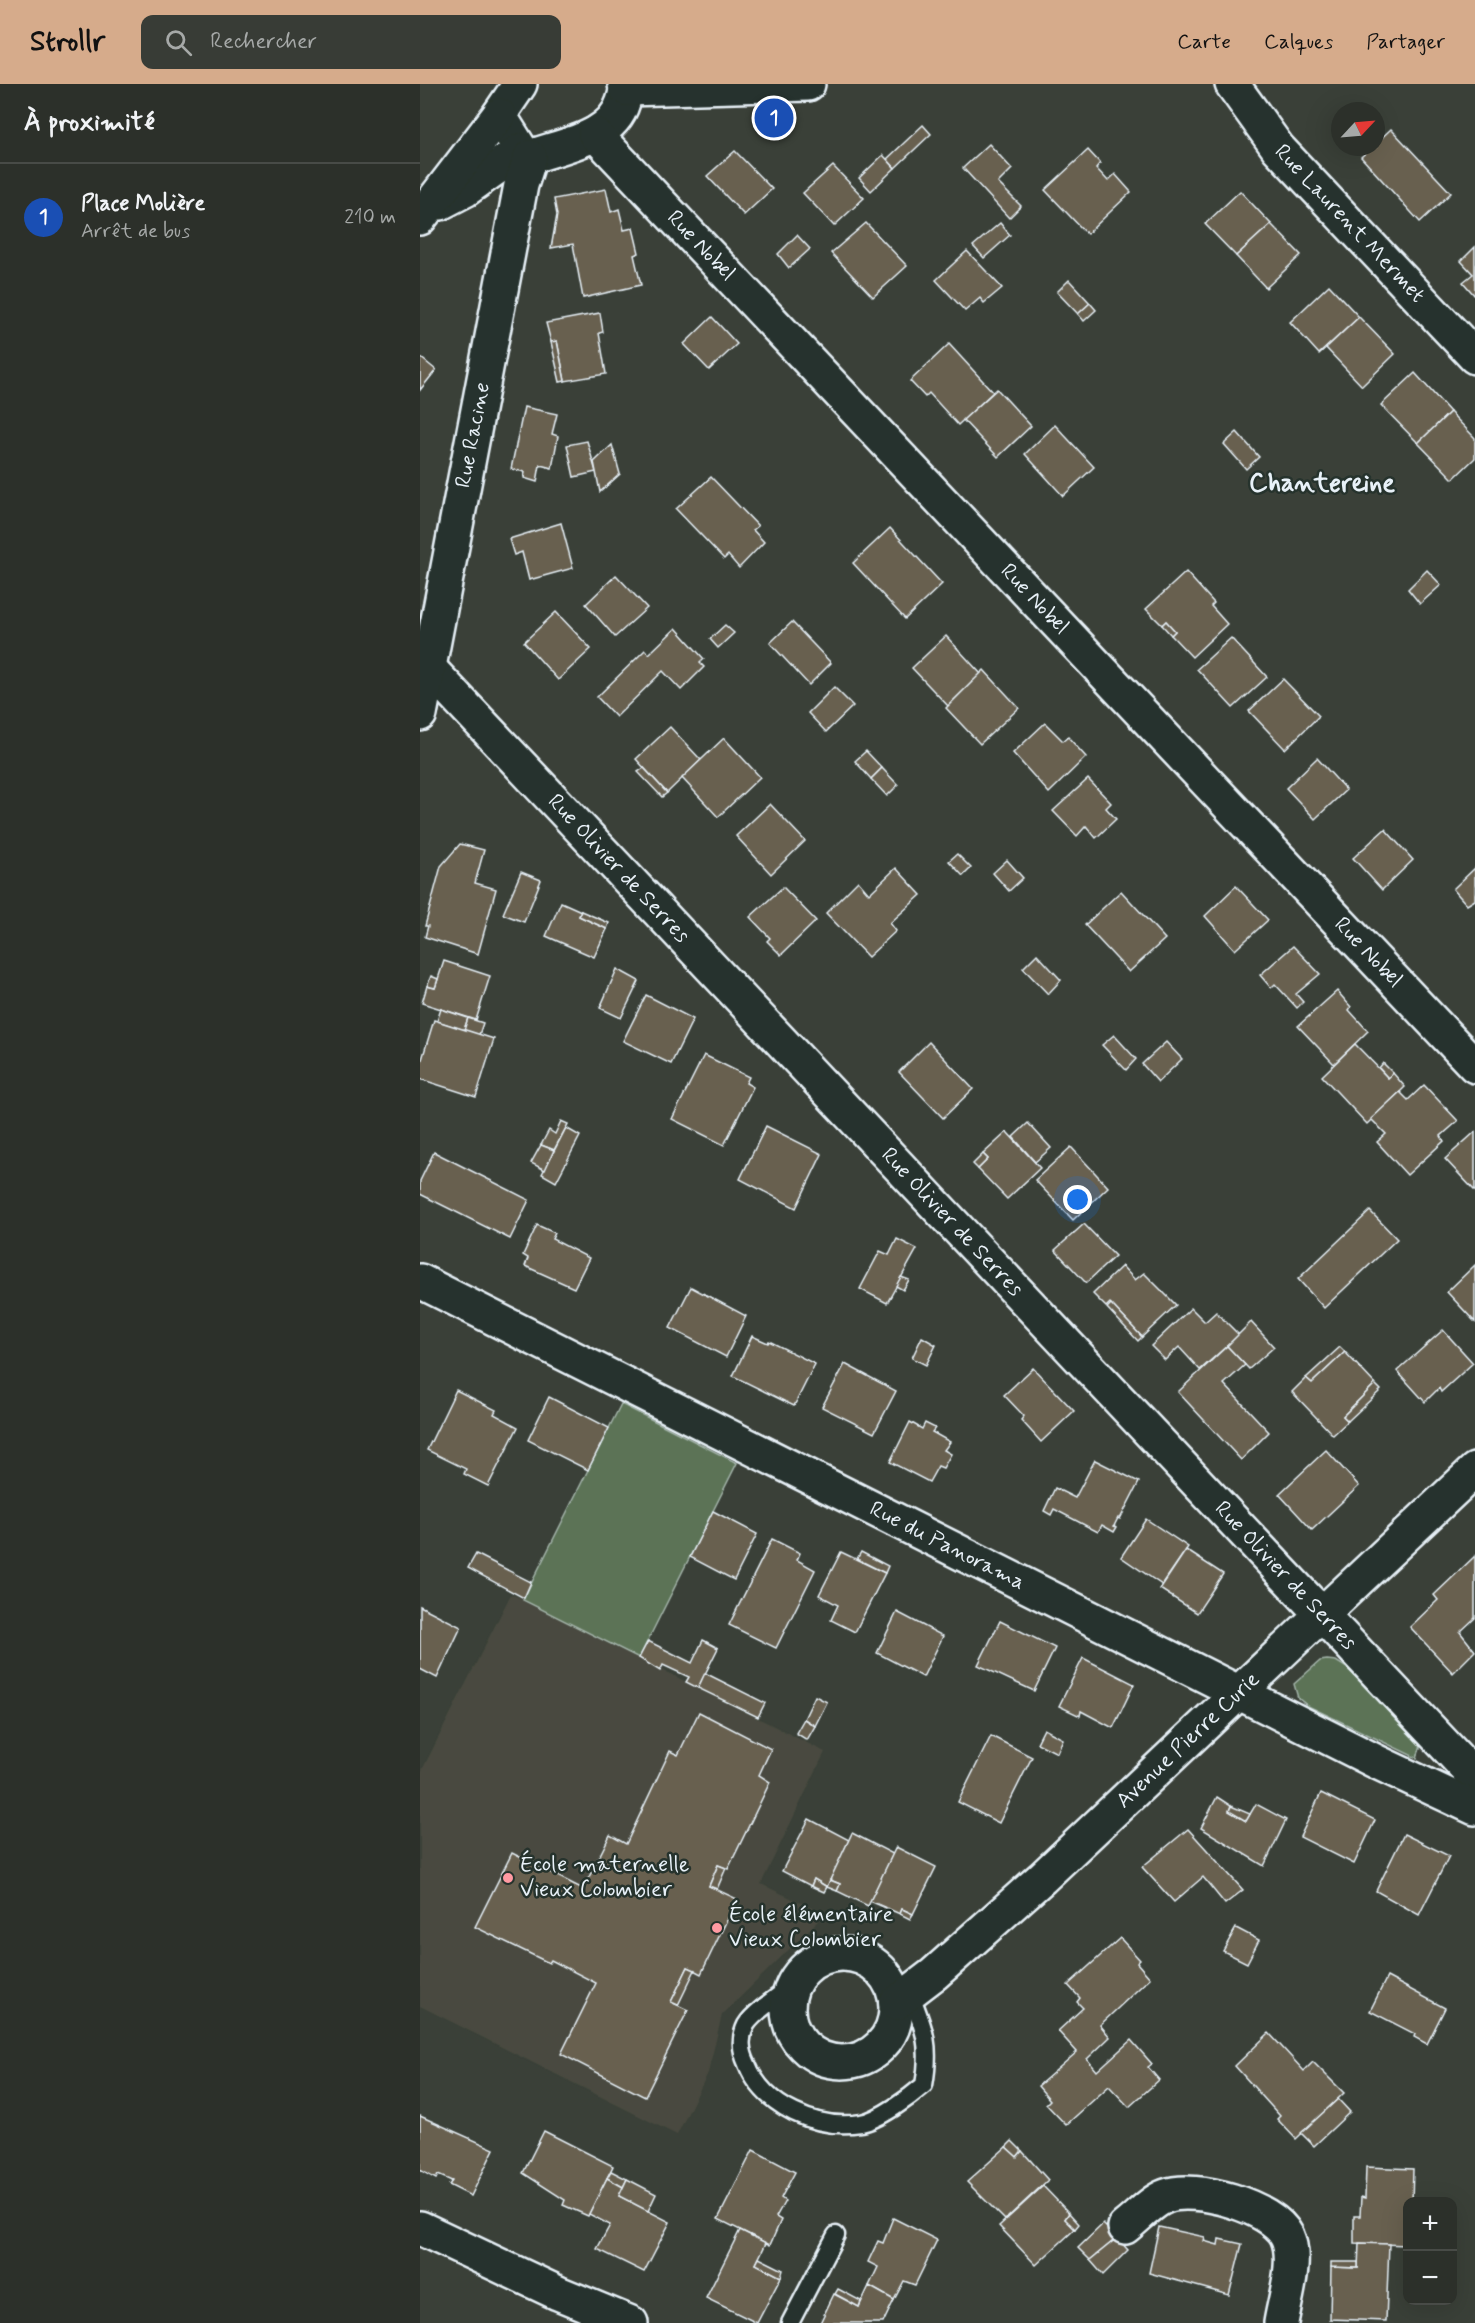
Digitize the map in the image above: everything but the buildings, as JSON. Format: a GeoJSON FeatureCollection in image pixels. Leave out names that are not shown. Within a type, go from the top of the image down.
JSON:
{"type":"FeatureCollection","features":[{"type":"Feature","properties":{"kind":"street"},"geometry":{"type":"LineString","coordinates":[[424,214],[520,84]]}},
{"type":"Feature","properties":{"kind":"street"},"geometry":{"type":"LineString","coordinates":[[424,214],[526,153],[595,134],[609,126],[619,114],[626,86],[808,84]]}},
{"type":"Feature","properties":{"kind":"street","name":"Rue Laurent Mermet"},"geometry":{"type":"LineString","coordinates":[[1232,84],[1278,148],[1475,357]]}},
{"type":"Feature","properties":{"kind":"street"},"geometry":{"type":"LineString","coordinates":[[499,115],[526,153]]}},
{"type":"Feature","properties":{"kind":"street","name":"Rue Nobel"},"geometry":{"type":"LineString","coordinates":[[595,134],[1475,1066]]}},
{"type":"Feature","properties":{"kind":"street","name":"Rue Racine"},"geometry":{"type":"LineString","coordinates":[[420,714],[526,153]]}},
{"type":"Feature","properties":{"kind":"street","name":"Rue Olivier de Serres"},"geometry":{"type":"LineString","coordinates":[[429,668],[1475,1777]]}},
{"type":"Feature","properties":{"kind":"street","name":"Rue du Panorama"},"geometry":{"type":"LineString","coordinates":[[420,1281],[1475,1808]]}},
{"type":"Feature","properties":{"kind":"street","name":"Avenue Pierre Curie"},"geometry":{"type":"LineString","coordinates":[[903,1998],[1042,1878],[1475,1470]]}},
{"type":"Feature","properties":{"kind":"street"},"geometry":{"type":"LineString","coordinates":[[832,1954],[851,1954],[868,1960],[881,1971],[903,1998],[887,2037],[875,2050],[859,2059],[842,2062],[825,2059],[809,2050],[797,2037],[789,2021],[788,2004],[792,1986],[802,1971],[816,1960],[832,1954]]}},
{"type":"Feature","properties":{"kind":"street"},"geometry":{"type":"LineString","coordinates":[[1125,2227],[1164,2196],[1185,2192],[1246,2206],[1265,2213],[1279,2224],[1288,2237],[1291,2264],[1281,2323]]}},
{"type":"Feature","properties":{"kind":"street"},"geometry":{"type":"LineString","coordinates":[[420,2228],[558,2293],[631,2323]]}},
{"type":"Feature","properties":{"kind":"lane"},"geometry":{"type":"LineString","coordinates":[[792,1986],[747,2024],[740,2048],[751,2074],[765,2094],[796,2113],[827,2124],[863,2123],[901,2103],[924,2085],[929,2056],[922,2023],[903,1998]]}},
{"type":"Feature","properties":{"kind":"lane"},"geometry":{"type":"LineString","coordinates":[[790,2323],[836,2235]]}},
{"type":"Feature","properties":{"kind":"shaded area"},"geometry":{"type":"Polygon","coordinates":[[[621,1404],[737,1463],[639,1658],[825,1752],[761,1884],[825,1914],[722,2015],[708,2073],[677,2135],[420,2006],[420,1774],[511,1594],[523,1599],[621,1404]]]}},
{"type":"Feature","properties":{"kind":"green space"},"geometry":{"type":"Polygon","coordinates":[[[621,1404],[737,1463],[639,1658],[523,1600],[621,1404]]]}},
{"type":"Feature","properties":{"kind":"green space"},"geometry":{"type":"Polygon","coordinates":[[[1320,1661],[1336,1661],[1347,1668],[1422,1742],[1417,1758],[1308,1706],[1298,1698],[1294,1684],[1320,1661]]]}},
{"type":"Feature","properties":{"kind":"place","name":"Place Molière"},"geometry":{"type":"Point","coordinates":[774,118]}},
{"type":"Feature","properties":{"kind":"place","name":"École maternelle Vieux Colombier"},"geometry":{"type":"Point","coordinates":[508,1878]}},
{"type":"Feature","properties":{"kind":"place","name":"École élémentaire Vieux Colombier"},"geometry":{"type":"Point","coordinates":[717,1928]}},
{"type":"Feature","properties":{"kind":"district","name":"Chantereine"},"geometry":{"type":"Point","coordinates":[1322,484]}}]}
